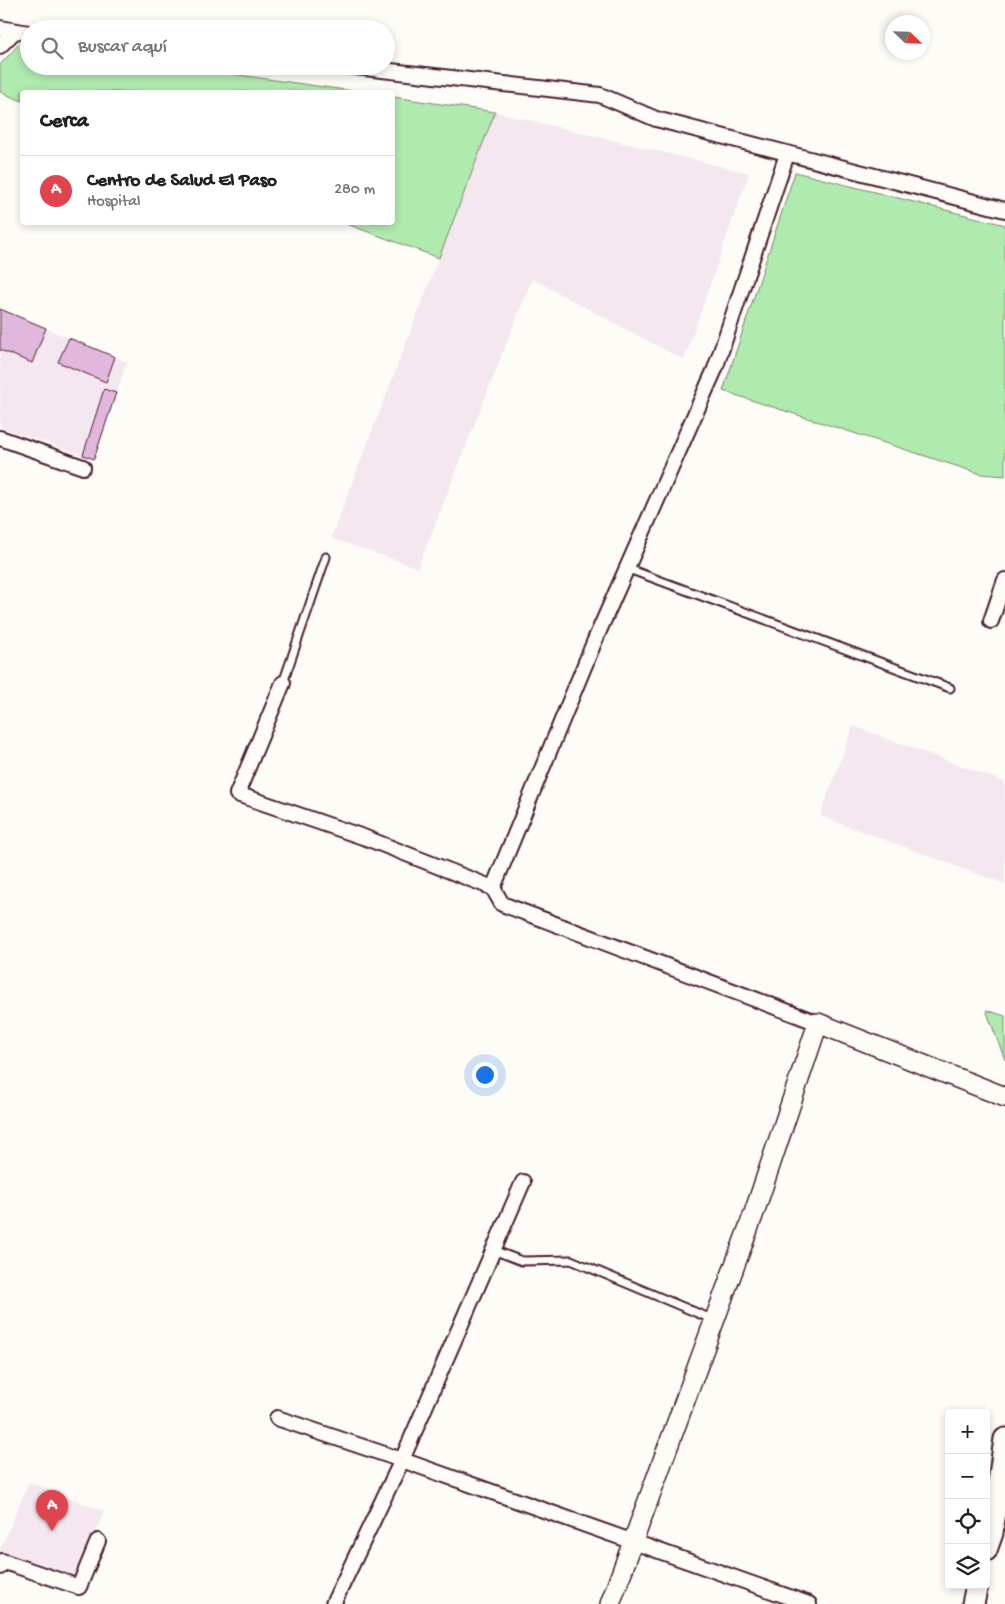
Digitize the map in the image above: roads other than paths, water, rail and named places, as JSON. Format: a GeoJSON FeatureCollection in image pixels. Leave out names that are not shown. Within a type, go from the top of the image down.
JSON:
{"type":"FeatureCollection","features":[{"type":"Feature","properties":{"kind":"main road"},"geometry":{"type":"LineString","coordinates":[[610,1604],[754,1213],[818,1023],[1005,1097]]}},
{"type":"Feature","properties":{"kind":"main road"},"geometry":{"type":"LineString","coordinates":[[988,1544],[992,1533],[1005,1439]]}},
{"type":"Feature","properties":{"kind":"main road"},"geometry":{"type":"LineString","coordinates":[[973,1604],[976,1589]]}},
{"type":"Feature","properties":{"kind":"street"},"geometry":{"type":"LineString","coordinates":[[0,28],[20,32]]}},
{"type":"Feature","properties":{"kind":"street"},"geometry":{"type":"LineString","coordinates":[[0,46],[20,33]]}},
{"type":"Feature","properties":{"kind":"street"},"geometry":{"type":"LineString","coordinates":[[395,72],[600,95],[656,119],[1005,210]]}},
{"type":"Feature","properties":{"kind":"street"},"geometry":{"type":"LineString","coordinates":[[493,888],[591,649],[714,369],[787,154]]}},
{"type":"Feature","properties":{"kind":"street"},"geometry":{"type":"LineString","coordinates":[[0,438],[83,467]]}},
{"type":"Feature","properties":{"kind":"street"},"geometry":{"type":"LineString","coordinates":[[991,620],[1005,580]]}},
{"type":"Feature","properties":{"kind":"street"},"geometry":{"type":"LineString","coordinates":[[282,683],[237,794],[366,838],[493,888],[502,904],[818,1023]]}},
{"type":"Feature","properties":{"kind":"street"},"geometry":{"type":"LineString","coordinates":[[333,1604],[402,1460],[523,1182]]}},
{"type":"Feature","properties":{"kind":"street"},"geometry":{"type":"LineString","coordinates":[[277,1418],[402,1460],[809,1604]]}},
{"type":"Feature","properties":{"kind":"street"},"geometry":{"type":"LineString","coordinates":[[0,1567],[2,1562],[79,1587],[98,1541]]}},
{"type":"Feature","properties":{"kind":"lane"},"geometry":{"type":"LineString","coordinates":[[282,683],[326,557]]}},
{"type":"Feature","properties":{"kind":"lane"},"geometry":{"type":"LineString","coordinates":[[626,568],[950,688]]}},
{"type":"Feature","properties":{"kind":"lane"},"geometry":{"type":"LineString","coordinates":[[493,1250],[522,1261],[571,1260],[715,1320]]}},
{"type":"Feature","properties":{"kind":"place","name":"Centro de Salud El Paso"},"geometry":{"type":"Point","coordinates":[52,1531]}}]}
